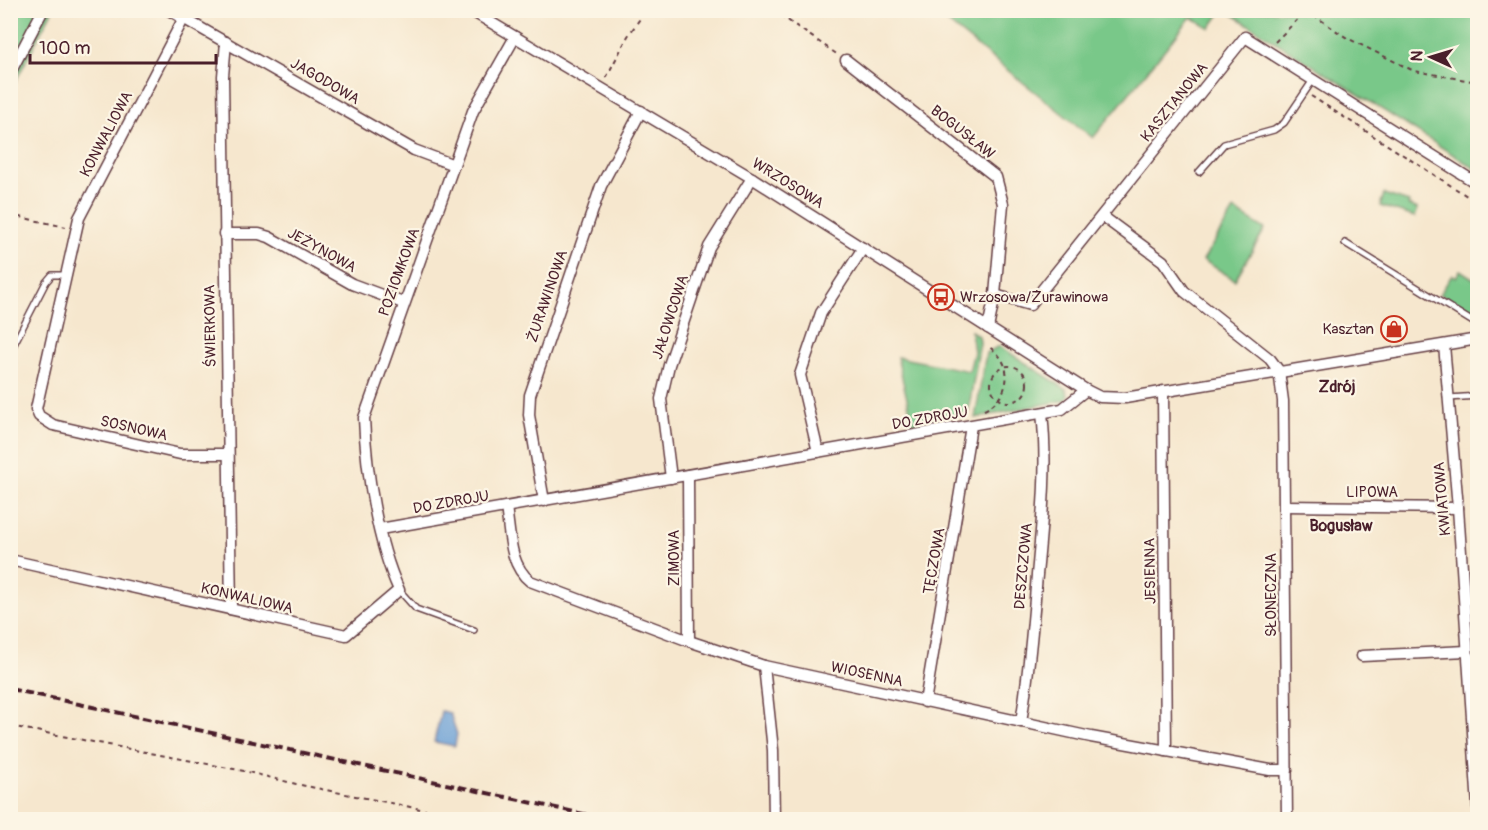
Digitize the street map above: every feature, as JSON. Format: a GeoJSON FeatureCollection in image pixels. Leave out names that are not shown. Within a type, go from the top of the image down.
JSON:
{"type":"FeatureCollection","features":[{"type":"Feature","properties":{"kind":"street"},"geometry":{"type":"LineString","coordinates":[[10,73],[43,10]]}},
{"type":"Feature","properties":{"kind":"street","name":"JAGODOWA"},"geometry":{"type":"LineString","coordinates":[[169,10],[185,14],[226,42],[414,150],[454,165]]}},
{"type":"Feature","properties":{"kind":"street","name":"WRZOSOWA"},"geometry":{"type":"LineString","coordinates":[[470,10],[752,178],[1086,390]]}},
{"type":"Feature","properties":{"kind":"street","name":"KONWALIOWA"},"geometry":{"type":"LineString","coordinates":[[39,416],[36,409],[79,218],[185,14]]}},
{"type":"Feature","properties":{"kind":"street","name":"POZIOMKOWA"},"geometry":{"type":"LineString","coordinates":[[380,529],[368,465],[364,418],[403,303],[474,111],[515,37]]}},
{"type":"Feature","properties":{"kind":"street","name":"KASZTANOWA"},"geometry":{"type":"LineString","coordinates":[[1102,216],[1245,37],[1478,184]]}},
{"type":"Feature","properties":{"kind":"street","name":"ŚWIERKOWA"},"geometry":{"type":"LineString","coordinates":[[226,42],[223,76],[224,234],[231,609]]}},
{"type":"Feature","properties":{"kind":"street","name":"BOGUSŁAW"},"geometry":{"type":"LineString","coordinates":[[846,60],[996,177],[1003,204],[995,295],[988,328]]}},
{"type":"Feature","properties":{"kind":"street","name":"ŻURAWINOWA"},"geometry":{"type":"LineString","coordinates":[[544,501],[529,416],[531,395],[601,186],[641,111]]}},
{"type":"Feature","properties":{"kind":"street","name":"JAŁOWCOWA"},"geometry":{"type":"LineString","coordinates":[[672,478],[661,399],[669,366],[709,246],[752,178]]}},
{"type":"Feature","properties":{"kind":"street"},"geometry":{"type":"LineString","coordinates":[[995,295],[1030,305],[1102,216],[1163,261],[1184,291],[1270,359],[1279,371]]}},
{"type":"Feature","properties":{"kind":"street","name":"JEŻYNOWA"},"geometry":{"type":"LineString","coordinates":[[224,234],[259,234],[269,237],[352,284],[403,303]]}},
{"type":"Feature","properties":{"kind":"street"},"geometry":{"type":"LineString","coordinates":[[818,452],[800,375],[821,313],[863,248]]}},
{"type":"Feature","properties":{"kind":"street"},"geometry":{"type":"LineString","coordinates":[[1086,390],[1113,399],[1478,339]]}},
{"type":"Feature","properties":{"kind":"street","name":"KWIATOWA"},"geometry":{"type":"LineString","coordinates":[[1444,345],[1458,508],[1478,807]]}},
{"type":"Feature","properties":{"kind":"street","name":"SŁONECZNA"},"geometry":{"type":"LineString","coordinates":[[1279,371],[1283,400],[1285,506],[1287,819]]}},
{"type":"Feature","properties":{"kind":"street","name":"DO ZDROJU"},"geometry":{"type":"LineString","coordinates":[[380,529],[1042,413],[1068,407],[1086,390]]}},
{"type":"Feature","properties":{"kind":"street","name":"JESIENNA"},"geometry":{"type":"LineString","coordinates":[[1163,391],[1166,751]]}},
{"type":"Feature","properties":{"kind":"street","name":"DESZCZOWA"},"geometry":{"type":"LineString","coordinates":[[1021,722],[1029,672],[1043,506],[1045,437],[1042,413]]}},
{"type":"Feature","properties":{"kind":"street","name":"SOSNOWA"},"geometry":{"type":"LineString","coordinates":[[39,416],[53,425],[180,454],[227,454]]}},
{"type":"Feature","properties":{"kind":"street","name":"TĘCZOWA"},"geometry":{"type":"LineString","coordinates":[[925,702],[971,426]]}},
{"type":"Feature","properties":{"kind":"street","name":"ZIMOWA"},"geometry":{"type":"LineString","coordinates":[[688,475],[689,641]]}},
{"type":"Feature","properties":{"kind":"street","name":"LIPOWA"},"geometry":{"type":"LineString","coordinates":[[1285,506],[1458,508]]}},
{"type":"Feature","properties":{"kind":"street","name":"WIOSENNA"},"geometry":{"type":"LineString","coordinates":[[506,507],[515,559],[520,573],[530,580],[689,641],[764,666],[925,702],[1166,751],[1270,770],[1287,770]]}},
{"type":"Feature","properties":{"kind":"street"},"geometry":{"type":"LineString","coordinates":[[380,529],[385,558],[399,590]]}},
{"type":"Feature","properties":{"kind":"street","name":"KONWALIOWA"},"geometry":{"type":"LineString","coordinates":[[10,560],[346,635],[399,590]]}},
{"type":"Feature","properties":{"kind":"street"},"geometry":{"type":"LineString","coordinates":[[1362,656],[1467,651]]}},
{"type":"Feature","properties":{"kind":"street"},"geometry":{"type":"LineString","coordinates":[[764,666],[773,750],[774,819]]}},
{"type":"Feature","properties":{"kind":"lane"},"geometry":{"type":"LineString","coordinates":[[1199,172],[1224,144],[1274,130],[1284,123],[1313,80]]}},
{"type":"Feature","properties":{"kind":"lane"},"geometry":{"type":"LineString","coordinates":[[1345,243],[1473,322],[1478,328]]}},
{"type":"Feature","properties":{"kind":"lane"},"geometry":{"type":"LineString","coordinates":[[10,351],[46,282],[52,275],[65,275]]}},
{"type":"Feature","properties":{"kind":"lane"},"geometry":{"type":"LineString","coordinates":[[1448,398],[1478,396]]}},
{"type":"Feature","properties":{"kind":"lane"},"geometry":{"type":"LineString","coordinates":[[399,590],[416,609],[474,630]]}},
{"type":"Feature","properties":{"kind":"path"},"geometry":{"type":"LineString","coordinates":[[601,88],[628,36],[646,10]]}},
{"type":"Feature","properties":{"kind":"path"},"geometry":{"type":"LineString","coordinates":[[773,10],[846,60]]}},
{"type":"Feature","properties":{"kind":"path"},"geometry":{"type":"LineString","coordinates":[[1267,51],[1305,11],[1313,10]]}},
{"type":"Feature","properties":{"kind":"path"},"geometry":{"type":"LineString","coordinates":[[1305,11],[1347,38],[1414,71],[1478,82]]}},
{"type":"Feature","properties":{"kind":"path"},"geometry":{"type":"LineString","coordinates":[[1306,93],[1478,203]]}},
{"type":"Feature","properties":{"kind":"path"},"geometry":{"type":"LineString","coordinates":[[10,215],[66,227]]}},
{"type":"Feature","properties":{"kind":"path"},"geometry":{"type":"LineString","coordinates":[[976,412],[992,406],[999,400],[1006,387],[1005,366],[999,355],[989,347]]}},
{"type":"Feature","properties":{"kind":"path"},"geometry":{"type":"LineString","coordinates":[[1005,366],[1021,370],[1027,381],[1027,387],[1021,398],[1016,401],[999,400],[992,392],[991,381],[996,371],[1005,366]]}},
{"type":"Feature","properties":{"kind":"path"},"geometry":{"type":"LineString","coordinates":[[10,726],[475,819]]}},
{"type":"Feature","properties":{"kind":"green space"},"geometry":{"type":"Polygon","coordinates":[[[11,11],[52,11],[11,90],[11,11]]]}},
{"type":"Feature","properties":{"kind":"green space"},"geometry":{"type":"Polygon","coordinates":[[[933,11],[1222,11],[1210,28],[1191,17],[1093,138],[933,11]]]}},
{"type":"Feature","properties":{"kind":"green space"},"geometry":{"type":"Polygon","coordinates":[[[1227,11],[1477,11],[1477,170],[1227,11]]]}},
{"type":"Feature","properties":{"kind":"green space"},"geometry":{"type":"Polygon","coordinates":[[[1384,194],[1409,202],[1408,205],[1418,209],[1415,217],[1380,206],[1384,194]]]}},
{"type":"Feature","properties":{"kind":"green space"},"geometry":{"type":"Polygon","coordinates":[[[1234,210],[1265,229],[1235,280],[1203,260],[1234,210]]]}},
{"type":"Feature","properties":{"kind":"green space"},"geometry":{"type":"Polygon","coordinates":[[[1460,270],[1477,281],[1477,315],[1440,294],[1452,275],[1456,277],[1460,270]]]}},
{"type":"Feature","properties":{"kind":"green space"},"geometry":{"type":"Polygon","coordinates":[[[971,331],[979,336],[980,343],[968,413],[935,419],[936,424],[914,428],[897,357],[969,371],[974,352],[971,331]]]}},
{"type":"Feature","properties":{"kind":"green space"},"geometry":{"type":"Polygon","coordinates":[[[999,346],[1066,389],[1068,394],[1066,400],[975,418],[986,353],[999,346]]]}},
{"type":"Feature","properties":{"kind":"water"},"geometry":{"type":"Polygon","coordinates":[[[441,711],[450,713],[457,734],[455,746],[434,742],[441,711]]]}},
{"type":"Feature","properties":{"kind":"railway"},"geometry":{"type":"LineString","coordinates":[[10,689],[611,820]]}},
{"type":"Feature","properties":{"kind":"place","name":"Wrzosowa/Żurawinowa"},"geometry":{"type":"Point","coordinates":[941,297]}},
{"type":"Feature","properties":{"kind":"place","name":"Kasztan"},"geometry":{"type":"Point","coordinates":[1394,329]}},
{"type":"Feature","properties":{"kind":"district","name":"Zdrój"},"geometry":{"type":"Point","coordinates":[1337,386]}},
{"type":"Feature","properties":{"kind":"district","name":"Bogusław"},"geometry":{"type":"Point","coordinates":[1341,525]}}]}
